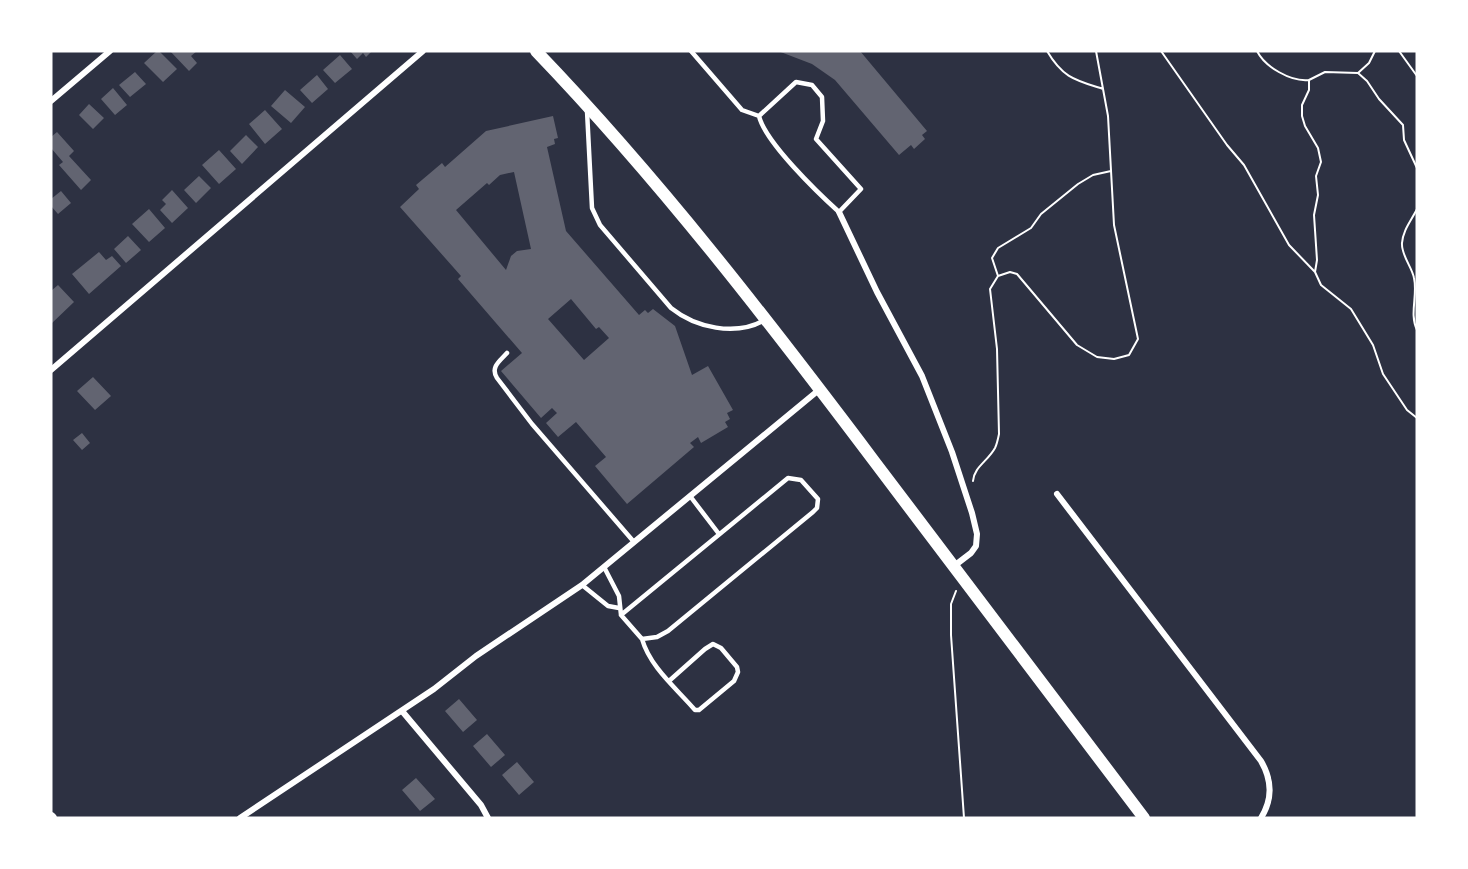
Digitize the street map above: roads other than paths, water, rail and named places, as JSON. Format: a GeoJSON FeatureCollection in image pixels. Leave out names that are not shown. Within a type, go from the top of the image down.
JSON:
{"type":"FeatureCollection","features":[{"type":"Feature","properties":{"kind":"main road"},"geometry":{"type":"LineString","coordinates":[[536,51],[672,202],[766,319],[1144,818]]}},
{"type":"Feature","properties":{"kind":"street"},"geometry":{"type":"LineString","coordinates":[[51,101],[110,51]]}},
{"type":"Feature","properties":{"kind":"street"},"geometry":{"type":"LineString","coordinates":[[51,370],[423,51]]}},
{"type":"Feature","properties":{"kind":"street"},"geometry":{"type":"LineString","coordinates":[[840,212],[877,292],[922,376],[969,505],[977,534],[976,546],[957,571]]}},
{"type":"Feature","properties":{"kind":"street"},"geometry":{"type":"LineString","coordinates":[[240,818],[402,711],[476,656],[582,585],[820,389]]}},
{"type":"Feature","properties":{"kind":"street"},"geometry":{"type":"LineString","coordinates":[[1057,494],[1261,761],[1268,776],[1270,792],[1261,818]]}},
{"type":"Feature","properties":{"kind":"street"},"geometry":{"type":"LineString","coordinates":[[402,711],[481,805],[488,818]]}},
{"type":"Feature","properties":{"kind":"lane"},"geometry":{"type":"LineString","coordinates":[[691,51],[742,110],[759,116]]}},
{"type":"Feature","properties":{"kind":"lane"},"geometry":{"type":"LineString","coordinates":[[796,82],[812,85],[822,97],[823,121],[816,139],[861,189],[840,212],[770,139],[762,127],[759,116],[796,82]]}},
{"type":"Feature","properties":{"kind":"lane"},"geometry":{"type":"LineString","coordinates":[[586,105],[592,208],[600,225],[671,309],[686,319],[740,330],[766,319]]}},
{"type":"Feature","properties":{"kind":"lane"},"geometry":{"type":"LineString","coordinates":[[507,353],[496,365],[497,378],[532,424],[634,542]]}},
{"type":"Feature","properties":{"kind":"lane"},"geometry":{"type":"LineString","coordinates":[[621,615],[788,478],[801,480],[818,499],[817,508],[813,512],[668,631],[657,637],[642,639]]}},
{"type":"Feature","properties":{"kind":"lane"},"geometry":{"type":"LineString","coordinates":[[690,495],[719,534]]}},
{"type":"Feature","properties":{"kind":"lane"},"geometry":{"type":"LineString","coordinates":[[604,567],[616,587],[621,615],[642,639],[648,656],[669,681],[695,710],[699,710],[734,681],[738,672],[737,667],[721,648],[713,644],[669,681]]}},
{"type":"Feature","properties":{"kind":"lane"},"geometry":{"type":"LineString","coordinates":[[582,585],[608,606],[619,608]]}}]}
